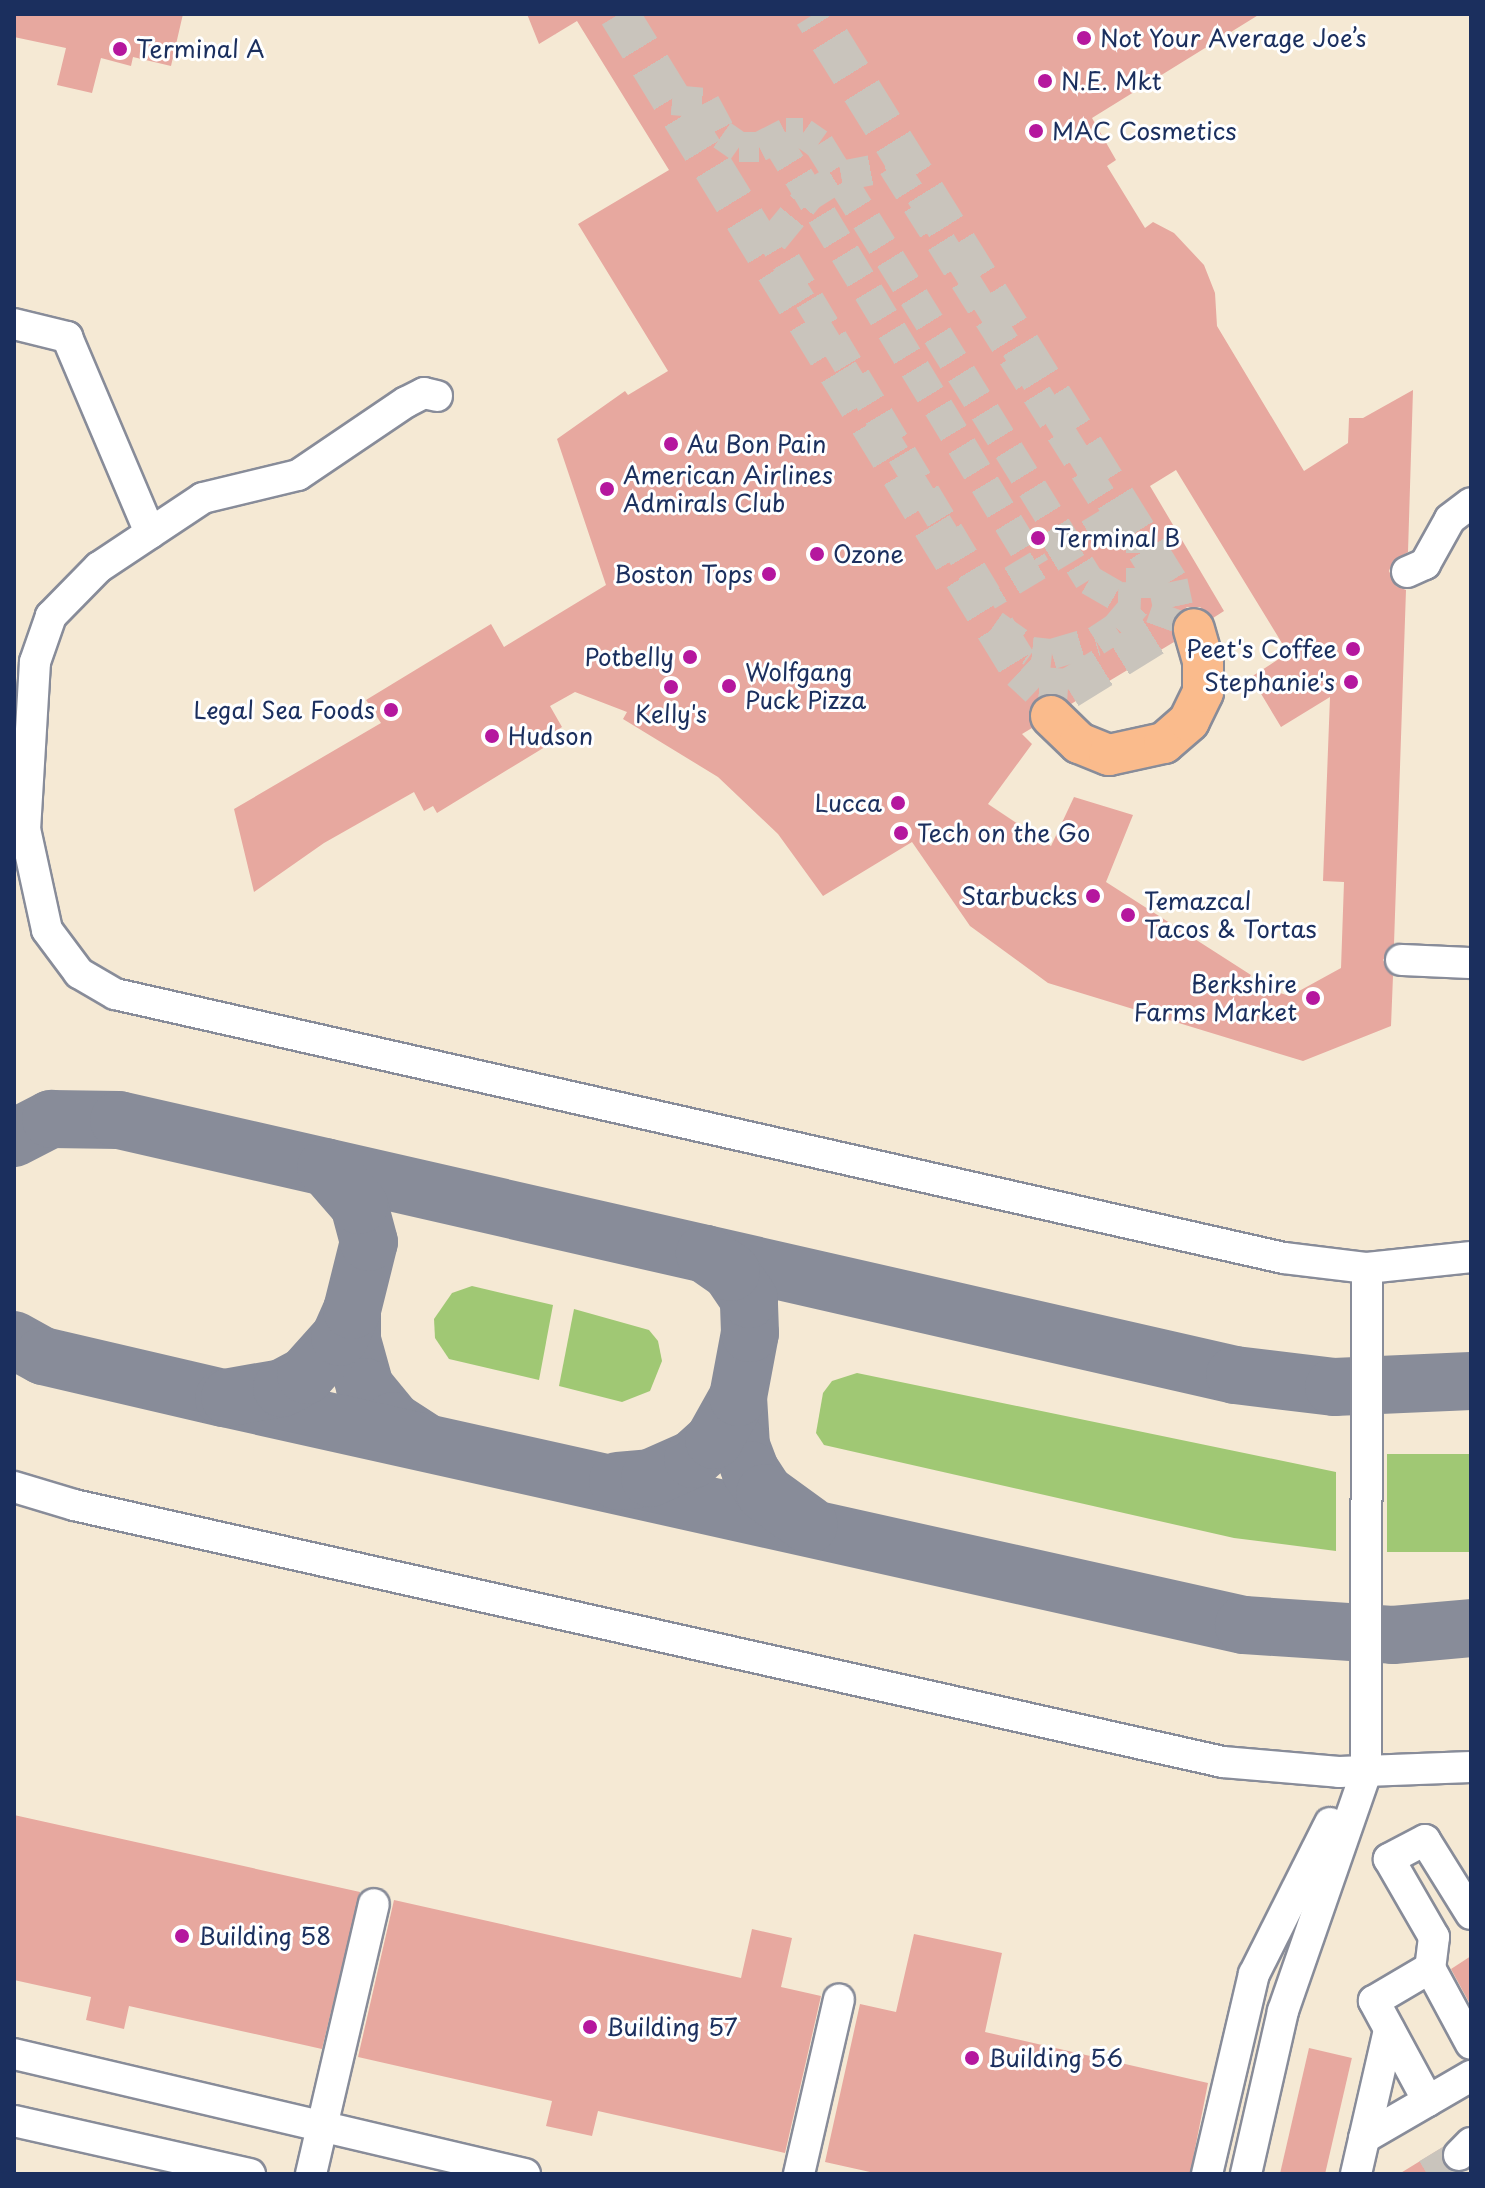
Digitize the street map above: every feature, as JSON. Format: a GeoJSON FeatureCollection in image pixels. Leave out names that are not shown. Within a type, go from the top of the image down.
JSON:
{"type":"FeatureCollection","features":[{"type":"Feature","properties":{"kind":"main road"},"geometry":{"type":"LineString","coordinates":[[1051,716],[1079,743],[1109,755],[1164,743],[1189,721],[1203,692],[1203,661],[1194,629]]}},
{"type":"Feature","properties":{"kind":"street"},"geometry":{"type":"LineString","coordinates":[[14,324],[67,337],[150,533]]}},
{"type":"Feature","properties":{"kind":"street"},"geometry":{"type":"LineString","coordinates":[[437,396],[424,393],[406,402],[298,475],[203,498],[67,595],[51,616],[35,662],[24,812],[28,852],[47,930],[63,956],[89,981],[115,994],[1284,1258],[1367,1268],[1471,1257]]}},
{"type":"Feature","properties":{"kind":"street"},"geometry":{"type":"LineString","coordinates":[[1407,572],[1425,564],[1450,519],[1471,503]]}},
{"type":"Feature","properties":{"kind":"street"},"geometry":{"type":"LineString","coordinates":[[1401,960],[1471,963]]}},
{"type":"Feature","properties":{"kind":"street"},"geometry":{"type":"LineString","coordinates":[[1246,2174],[1283,2011],[1366,1773],[1367,1268]]}},
{"type":"Feature","properties":{"kind":"street"},"geometry":{"type":"LineString","coordinates":[[14,1487],[90,1509],[1148,1747],[1265,1767],[1366,1773],[1471,1767]]}},
{"type":"Feature","properties":{"kind":"street"},"geometry":{"type":"LineString","coordinates":[[1207,2174],[1254,1974],[1339,1807],[1366,1773]]}},
{"type":"Feature","properties":{"kind":"street"},"geometry":{"type":"LineString","coordinates":[[1471,1914],[1425,1840],[1389,1859],[1434,1937],[1430,1968],[1471,2044]]}},
{"type":"Feature","properties":{"kind":"street"},"geometry":{"type":"LineString","coordinates":[[311,2174],[374,1904]]}},
{"type":"Feature","properties":{"kind":"street"},"geometry":{"type":"LineString","coordinates":[[1428,2101],[1374,2001],[1430,1968]]}},
{"type":"Feature","properties":{"kind":"street"},"geometry":{"type":"LineString","coordinates":[[799,2174],[839,2000]]}},
{"type":"Feature","properties":{"kind":"street"},"geometry":{"type":"LineString","coordinates":[[1356,2174],[1389,2030]]}},
{"type":"Feature","properties":{"kind":"street"},"geometry":{"type":"LineString","coordinates":[[14,2054],[525,2174]]}},
{"type":"Feature","properties":{"kind":"street"},"geometry":{"type":"LineString","coordinates":[[1364,2138],[1428,2101],[1466,2090]]}},
{"type":"Feature","properties":{"kind":"street"},"geometry":{"type":"LineString","coordinates":[[14,2121],[250,2174]]}},
{"type":"Feature","properties":{"kind":"green space"},"geometry":{"type":"Polygon","coordinates":[[[472,1286],[553,1305],[539,1380],[449,1359],[435,1338],[434,1319],[452,1293],[472,1286]]]}},
{"type":"Feature","properties":{"kind":"green space"},"geometry":{"type":"Polygon","coordinates":[[[574,1309],[649,1330],[658,1341],[662,1361],[650,1391],[622,1402],[559,1386],[574,1309]]]}},
{"type":"Feature","properties":{"kind":"green space"},"geometry":{"type":"Polygon","coordinates":[[[857,1373],[1336,1472],[1336,1551],[1234,1538],[824,1445],[816,1433],[823,1393],[832,1381],[857,1373]]]}},
{"type":"Feature","properties":{"kind":"green space"},"geometry":{"type":"Polygon","coordinates":[[[1387,1454],[1471,1454],[1471,1552],[1387,1552],[1387,1454]]]}},
{"type":"Feature","properties":{"kind":"building","name":"Terminal A"},"geometry":{"type":"Polygon","coordinates":[[[14,14],[183,14],[171,66],[133,57],[131,66],[101,58],[92,93],[57,85],[66,48],[14,37],[14,14]]]}},
{"type":"Feature","properties":{"kind":"building","name":"Terminal B"},"geometry":{"type":"Polygon","coordinates":[[[527,14],[1260,14],[1092,118],[1116,160],[1107,166],[1145,228],[1153,222],[1174,233],[1204,265],[1215,293],[1217,326],[1304,471],[1348,443],[1349,418],[1363,418],[1413,390],[1408,552],[1393,561],[1389,571],[1396,586],[1406,590],[1394,944],[1383,960],[1393,976],[1391,1026],[1303,1061],[1048,983],[970,926],[912,842],[823,896],[778,834],[718,777],[623,719],[627,712],[575,692],[550,706],[562,727],[554,732],[558,739],[437,813],[433,806],[424,811],[414,792],[324,843],[254,892],[234,809],[381,723],[366,700],[491,624],[504,647],[606,585],[557,439],[625,391],[628,395],[668,371],[578,224],[669,170],[577,21],[539,44],[527,14]],[[1176,470],[1150,486],[1224,611],[1213,618],[1200,607],[1187,607],[1172,623],[1174,642],[1071,704],[1056,694],[1035,700],[1029,711],[1032,728],[1022,734],[1032,744],[988,804],[1051,846],[1074,797],[1133,815],[1106,882],[1251,975],[1246,983],[1290,996],[1341,968],[1344,882],[1323,881],[1330,697],[1281,727],[1251,677],[1288,653],[1176,470]]]}},
{"type":"Feature","properties":{"kind":"building","name":"Building 58"},"geometry":{"type":"Polygon","coordinates":[[[14,1815],[360,1892],[322,2049],[129,2006],[124,2029],[86,2020],[91,1997],[14,1980],[14,1815]]]}},
{"type":"Feature","properties":{"kind":"building","name":"Building 57"},"geometry":{"type":"Polygon","coordinates":[[[394,1900],[741,1978],[752,1929],[792,1938],[781,1987],[821,1996],[785,2153],[598,2111],[592,2136],[546,2126],[552,2101],[358,2057],[394,1900]]]}},
{"type":"Feature","properties":{"kind":"building","name":"Building 56"},"geometry":{"type":"Polygon","coordinates":[[[914,1934],[1002,1953],[985,2032],[1208,2083],[1190,2174],[879,2174],[825,2162],[860,2004],[896,2012],[914,1934]]]}},
{"type":"Feature","properties":{"kind":"building"},"geometry":{"type":"Polygon","coordinates":[[[1471,1956],[1471,2006],[1451,1969],[1471,1956]]]}},
{"type":"Feature","properties":{"kind":"building"},"geometry":{"type":"Polygon","coordinates":[[[1309,2048],[1352,2058],[1325,2174],[1280,2174],[1309,2048]]]}},
{"type":"Feature","properties":{"kind":"building"},"geometry":{"type":"Polygon","coordinates":[[[1443,2147],[1447,2168],[1471,2174],[1399,2174],[1443,2147]]]}},
{"type":"Feature","properties":{"kind":"taxiway"},"geometry":{"type":"LineString","coordinates":[[14,1138],[51,1119],[119,1120],[1235,1375],[1334,1387],[1471,1381]]}},
{"type":"Feature","properties":{"kind":"taxiway"},"geometry":{"type":"LineString","coordinates":[[230,1397],[282,1388],[306,1375],[340,1337],[352,1310],[369,1242],[359,1205],[326,1167]]}},
{"type":"Feature","properties":{"kind":"taxiway"},"geometry":{"type":"LineString","coordinates":[[618,1481],[650,1478],[693,1459],[714,1440],[738,1397],[750,1333],[749,1299],[731,1272],[705,1254]]}},
{"type":"Feature","properties":{"kind":"taxiway"},"geometry":{"type":"LineString","coordinates":[[352,1310],[352,1340],[365,1387],[393,1421],[422,1440]]}},
{"type":"Feature","properties":{"kind":"taxiway"},"geometry":{"type":"LineString","coordinates":[[14,1340],[43,1356],[224,1398],[1244,1625],[1393,1635],[1471,1628]]}},
{"type":"Feature","properties":{"kind":"taxiway"},"geometry":{"type":"LineString","coordinates":[[738,1397],[741,1446],[750,1470],[765,1493],[809,1525]]}},
{"type":"Feature","properties":{"kind":"tunnel"},"geometry":{"type":"LineString","coordinates":[[619,14],[1021,670],[1039,687],[1068,689],[1165,629],[1173,607],[1168,583],[814,14]]}},
{"type":"Feature","properties":{"kind":"tunnel"},"geometry":{"type":"LineString","coordinates":[[672,100],[705,103],[722,135],[739,147],[759,147],[786,133],[803,133],[819,144],[1089,580],[1118,597],[1141,598]]}},
{"type":"Feature","properties":{"kind":"tunnel"},"geometry":{"type":"LineString","coordinates":[[775,138],[1035,567]]}},
{"type":"Feature","properties":{"kind":"tunnel"},"geometry":{"type":"LineString","coordinates":[[893,166],[1115,519],[987,596],[773,240],[809,196],[841,176],[893,166],[905,158]]}},
{"type":"Feature","properties":{"kind":"tunnel"},"geometry":{"type":"LineString","coordinates":[[994,625],[1032,652],[1052,654],[1096,641],[1116,628],[1141,598],[1141,537]]}},
{"type":"Feature","properties":{"kind":"tunnel"},"geometry":{"type":"LineString","coordinates":[[1427,2174],[1459,2155]]}},
{"type":"Feature","properties":{"kind":"place","name":"Not Your Average Joe’s"},"geometry":{"type":"Point","coordinates":[1084,38]}},
{"type":"Feature","properties":{"kind":"place","name":"Terminal A"},"geometry":{"type":"Point","coordinates":[120,49]}},
{"type":"Feature","properties":{"kind":"place","name":"N.E. Mkt"},"geometry":{"type":"Point","coordinates":[1045,81]}},
{"type":"Feature","properties":{"kind":"place","name":"MAC Cosmetics"},"geometry":{"type":"Point","coordinates":[1036,131]}},
{"type":"Feature","properties":{"kind":"place","name":"Au Bon Pain"},"geometry":{"type":"Point","coordinates":[671,444]}},
{"type":"Feature","properties":{"kind":"place","name":"American Airlines Admirals Club"},"geometry":{"type":"Point","coordinates":[607,489]}},
{"type":"Feature","properties":{"kind":"place","name":"Terminal B"},"geometry":{"type":"Point","coordinates":[1038,538]}},
{"type":"Feature","properties":{"kind":"place","name":"Ozone"},"geometry":{"type":"Point","coordinates":[817,554]}},
{"type":"Feature","properties":{"kind":"place","name":"Boston Tops"},"geometry":{"type":"Point","coordinates":[769,574]}},
{"type":"Feature","properties":{"kind":"place","name":"Peet's Coffee"},"geometry":{"type":"Point","coordinates":[1353,649]}},
{"type":"Feature","properties":{"kind":"place","name":"Potbelly"},"geometry":{"type":"Point","coordinates":[690,657]}},
{"type":"Feature","properties":{"kind":"place","name":"Stephanie's"},"geometry":{"type":"Point","coordinates":[1351,682]}},
{"type":"Feature","properties":{"kind":"place","name":"Wolfgang Puck Pizza"},"geometry":{"type":"Point","coordinates":[729,686]}},
{"type":"Feature","properties":{"kind":"place","name":"Kelly's"},"geometry":{"type":"Point","coordinates":[671,687]}},
{"type":"Feature","properties":{"kind":"place","name":"Legal Sea Foods"},"geometry":{"type":"Point","coordinates":[391,710]}},
{"type":"Feature","properties":{"kind":"place","name":"Hudson"},"geometry":{"type":"Point","coordinates":[492,736]}},
{"type":"Feature","properties":{"kind":"place","name":"Lucca"},"geometry":{"type":"Point","coordinates":[898,803]}},
{"type":"Feature","properties":{"kind":"place","name":"Tech on the Go"},"geometry":{"type":"Point","coordinates":[901,833]}},
{"type":"Feature","properties":{"kind":"place","name":"Starbucks"},"geometry":{"type":"Point","coordinates":[1093,896]}},
{"type":"Feature","properties":{"kind":"place","name":"Temazcal Tacos & Tortas"},"geometry":{"type":"Point","coordinates":[1128,915]}},
{"type":"Feature","properties":{"kind":"place","name":"Berkshire Farms Market"},"geometry":{"type":"Point","coordinates":[1313,998]}},
{"type":"Feature","properties":{"kind":"place","name":"Building 58"},"geometry":{"type":"Point","coordinates":[182,1936]}},
{"type":"Feature","properties":{"kind":"place","name":"Building 57"},"geometry":{"type":"Point","coordinates":[590,2027]}},
{"type":"Feature","properties":{"kind":"place","name":"Building 56"},"geometry":{"type":"Point","coordinates":[972,2058]}}]}
